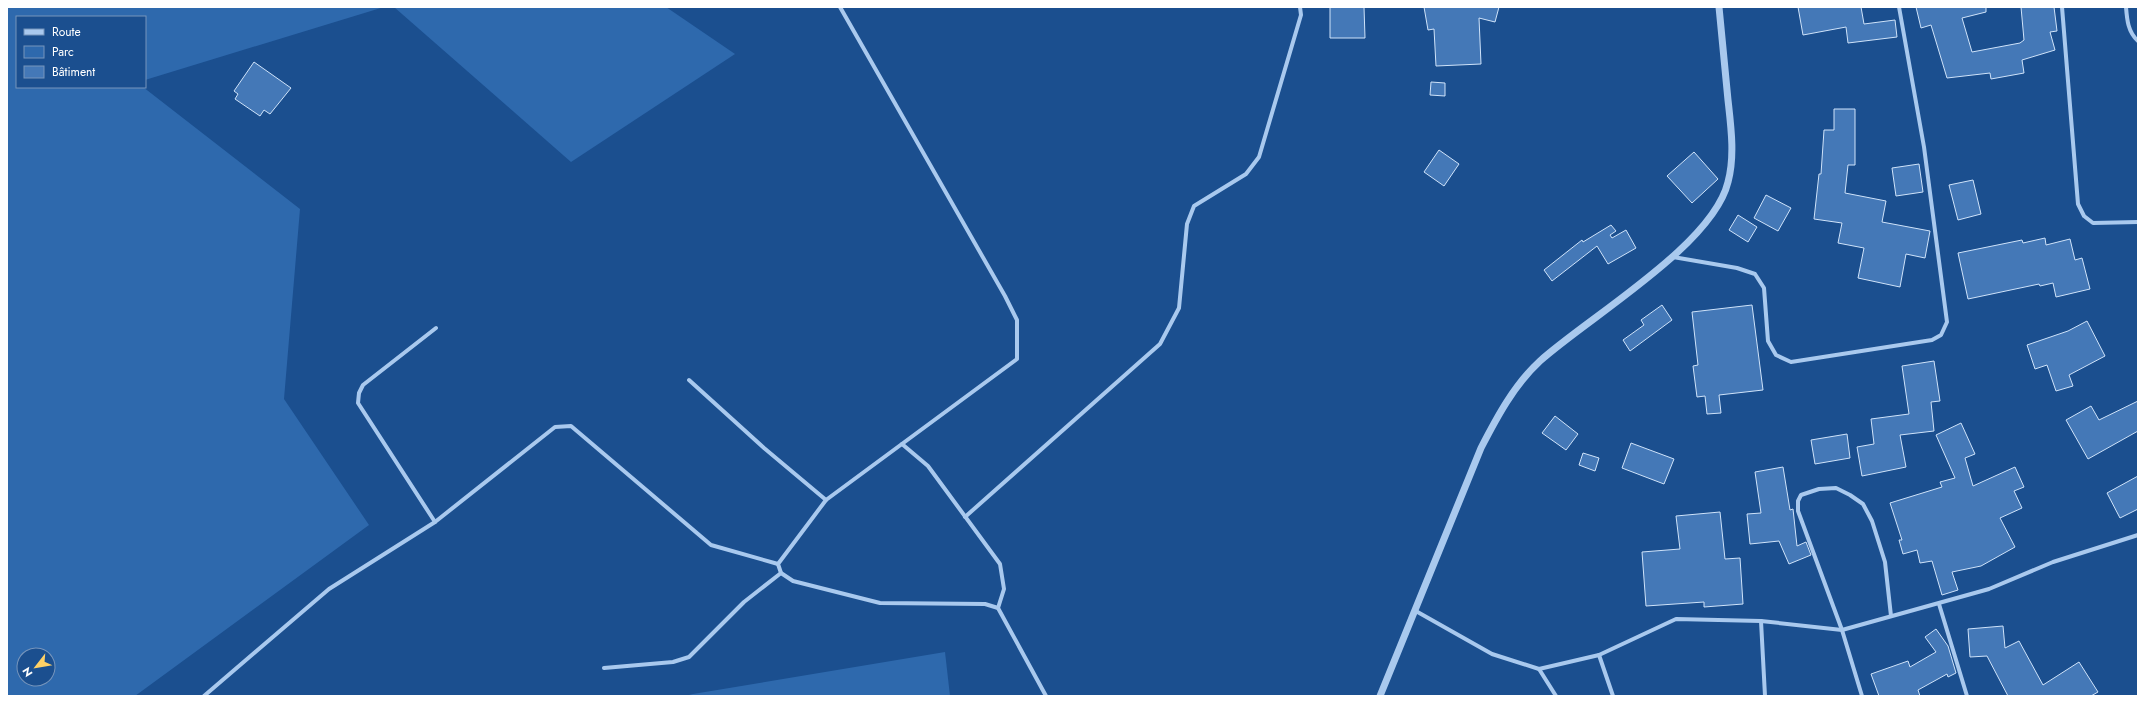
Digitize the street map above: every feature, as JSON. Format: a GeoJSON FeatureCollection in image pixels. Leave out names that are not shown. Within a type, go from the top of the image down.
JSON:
{"type":"FeatureCollection","features":[{"type":"Feature","properties":{"kind":"street"},"geometry":{"type":"LineString","coordinates":[[778,564],[826,500],[1017,359],[1017,320],[995,277],[840,7]]}},
{"type":"Feature","properties":{"kind":"street"},"geometry":{"type":"LineString","coordinates":[[965,517],[1160,344],[1179,308],[1187,224],[1194,206],[1246,174],[1259,157],[1301,15],[1300,7]]}},
{"type":"Feature","properties":{"kind":"street"},"geometry":{"type":"LineString","coordinates":[[1380,696],[1481,448],[1496,419],[1514,390],[1539,362],[1672,257],[1698,230],[1720,203],[1728,182],[1732,152],[1731,126],[1719,7]]}},
{"type":"Feature","properties":{"kind":"street"},"geometry":{"type":"LineString","coordinates":[[1672,257],[1737,268],[1755,274],[1764,288],[1768,340],[1776,355],[1791,362],[1932,340],[1941,335],[1947,322],[1926,162],[1899,7]]}},
{"type":"Feature","properties":{"kind":"street"},"geometry":{"type":"LineString","coordinates":[[2062,7],[2078,204],[2084,216],[2093,223],[2138,222]]}},
{"type":"Feature","properties":{"kind":"street"},"geometry":{"type":"LineString","coordinates":[[2126,7],[2127,22],[2131,33],[2138,41]]}},
{"type":"Feature","properties":{"kind":"street"},"geometry":{"type":"LineString","coordinates":[[435,522],[358,403],[358,393],[363,385],[436,328]]}},
{"type":"Feature","properties":{"kind":"street"},"geometry":{"type":"LineString","coordinates":[[689,380],[764,448],[826,500]]}},
{"type":"Feature","properties":{"kind":"street"},"geometry":{"type":"LineString","coordinates":[[204,696],[329,589],[435,522],[555,427],[571,426],[711,545],[778,564]]}},
{"type":"Feature","properties":{"kind":"street"},"geometry":{"type":"LineString","coordinates":[[902,444],[928,466],[1000,564],[1004,589],[998,608]]}},
{"type":"Feature","properties":{"kind":"street"},"geometry":{"type":"LineString","coordinates":[[1862,696],[1842,630],[1798,511],[1798,501],[1801,495],[1819,489],[1836,488],[1863,504],[1872,521],[1885,562],[1891,616]]}},
{"type":"Feature","properties":{"kind":"street"},"geometry":{"type":"LineString","coordinates":[[1414,610],[1492,654],[1539,669],[1599,655],[1676,619],[1761,621],[1842,630],[1989,589],[2053,562],[2138,535]]}},
{"type":"Feature","properties":{"kind":"street"},"geometry":{"type":"LineString","coordinates":[[778,564],[781,573],[793,581],[880,603],[985,604],[998,608],[1046,696]]}},
{"type":"Feature","properties":{"kind":"street"},"geometry":{"type":"LineString","coordinates":[[604,668],[673,662],[689,657],[744,602],[781,573]]}},
{"type":"Feature","properties":{"kind":"street"},"geometry":{"type":"LineString","coordinates":[[1939,604],[1967,696]]}},
{"type":"Feature","properties":{"kind":"street"},"geometry":{"type":"LineString","coordinates":[[1761,621],[1765,696]]}},
{"type":"Feature","properties":{"kind":"street"},"geometry":{"type":"LineString","coordinates":[[1599,655],[1613,696]]}},
{"type":"Feature","properties":{"kind":"street"},"geometry":{"type":"LineString","coordinates":[[1539,669],[1556,696]]}},
{"type":"Feature","properties":{"kind":"green space"},"geometry":{"type":"Polygon","coordinates":[[[7,7],[384,7],[146,80],[146,16],[16,16],[16,88],[144,88],[300,209],[284,399],[369,525],[135,696],[7,696],[7,7]]]}},
{"type":"Feature","properties":{"kind":"green space"},"geometry":{"type":"Polygon","coordinates":[[[394,7],[666,7],[735,54],[571,162],[394,7]]]}},
{"type":"Feature","properties":{"kind":"green space"},"geometry":{"type":"Polygon","coordinates":[[[945,652],[950,696],[685,696],[693,694],[945,652]]]}},
{"type":"Feature","properties":{"kind":"building"},"geometry":{"type":"Polygon","coordinates":[[[1330,7],[1364,7],[1365,38],[1330,38],[1330,7]]]}},
{"type":"Feature","properties":{"kind":"building"},"geometry":{"type":"Polygon","coordinates":[[[1424,7],[1499,7],[1495,22],[1479,18],[1481,64],[1436,66],[1434,29],[1428,30],[1424,7]]]}},
{"type":"Feature","properties":{"kind":"building"},"geometry":{"type":"Polygon","coordinates":[[[1798,7],[1861,7],[1864,24],[1895,20],[1897,37],[1848,43],[1846,27],[1803,35],[1798,7]]]}},
{"type":"Feature","properties":{"kind":"building"},"geometry":{"type":"Polygon","coordinates":[[[1916,7],[1986,7],[1986,12],[1962,18],[1972,52],[2020,43],[2024,40],[2021,7],[2054,7],[2057,31],[2050,32],[2055,50],[2022,60],[2024,73],[1991,79],[1990,73],[1947,78],[1931,25],[1921,28],[1916,7]]]}},
{"type":"Feature","properties":{"kind":"building"},"geometry":{"type":"Polygon","coordinates":[[[254,62],[291,88],[270,114],[264,110],[260,116],[235,99],[238,94],[234,91],[254,62]]]}},
{"type":"Feature","properties":{"kind":"building"},"geometry":{"type":"Polygon","coordinates":[[[1431,82],[1445,83],[1445,96],[1430,95],[1431,82]]]}},
{"type":"Feature","properties":{"kind":"building"},"geometry":{"type":"Polygon","coordinates":[[[1834,109],[1855,109],[1855,165],[1848,165],[1845,193],[1886,201],[1882,222],[1930,231],[1925,258],[1906,254],[1900,287],[1858,278],[1864,248],[1838,243],[1842,223],[1814,219],[1819,174],[1821,174],[1824,130],[1834,130],[1834,109]]]}},
{"type":"Feature","properties":{"kind":"building"},"geometry":{"type":"Polygon","coordinates":[[[1439,150],[1459,164],[1444,186],[1424,172],[1439,150]]]}},
{"type":"Feature","properties":{"kind":"building"},"geometry":{"type":"Polygon","coordinates":[[[1694,152],[1718,179],[1692,203],[1667,176],[1694,152]]]}},
{"type":"Feature","properties":{"kind":"building"},"geometry":{"type":"Polygon","coordinates":[[[1919,164],[1923,192],[1896,196],[1892,168],[1919,164]]]}},
{"type":"Feature","properties":{"kind":"building"},"geometry":{"type":"Polygon","coordinates":[[[1973,180],[1981,214],[1958,220],[1949,185],[1973,180]]]}},
{"type":"Feature","properties":{"kind":"building"},"geometry":{"type":"Polygon","coordinates":[[[1766,195],[1791,208],[1778,231],[1754,218],[1766,195]]]}},
{"type":"Feature","properties":{"kind":"building"},"geometry":{"type":"Polygon","coordinates":[[[1738,215],[1757,227],[1748,242],[1729,230],[1738,215]]]}},
{"type":"Feature","properties":{"kind":"building"},"geometry":{"type":"Polygon","coordinates":[[[1611,225],[1616,231],[1610,235],[1612,238],[1626,230],[1636,248],[1608,264],[1597,246],[1552,281],[1544,270],[1582,240],[1583,242],[1611,225]]]}},
{"type":"Feature","properties":{"kind":"building"},"geometry":{"type":"Polygon","coordinates":[[[2045,238],[2046,245],[2070,239],[2075,260],[2082,258],[2090,289],[2056,297],[2053,283],[2040,286],[2039,284],[1968,299],[1958,253],[2022,240],[2023,243],[2045,238]]]}},
{"type":"Feature","properties":{"kind":"building"},"geometry":{"type":"Polygon","coordinates":[[[1662,305],[1672,320],[1630,351],[1623,340],[1644,325],[1641,320],[1662,305]]]}},
{"type":"Feature","properties":{"kind":"building"},"geometry":{"type":"Polygon","coordinates":[[[1752,305],[1763,390],[1719,395],[1721,413],[1707,414],[1705,396],[1697,397],[1693,366],[1698,365],[1692,312],[1752,305]]]}},
{"type":"Feature","properties":{"kind":"building"},"geometry":{"type":"Polygon","coordinates":[[[2087,321],[2105,356],[2069,375],[2073,386],[2056,391],[2047,365],[2035,369],[2027,345],[2068,331],[2087,321]]]}},
{"type":"Feature","properties":{"kind":"building"},"geometry":{"type":"Polygon","coordinates":[[[1934,361],[1940,401],[1931,402],[1934,431],[1900,435],[1906,467],[1862,476],[1857,447],[1874,444],[1871,419],[1909,414],[1902,366],[1934,361]]]}},
{"type":"Feature","properties":{"kind":"building"},"geometry":{"type":"Polygon","coordinates":[[[2138,401],[2138,431],[2088,459],[2066,420],[2091,406],[2099,420],[2138,401]]]}},
{"type":"Feature","properties":{"kind":"building"},"geometry":{"type":"Polygon","coordinates":[[[1555,416],[1578,434],[1566,450],[1542,433],[1555,416]]]}},
{"type":"Feature","properties":{"kind":"building"},"geometry":{"type":"Polygon","coordinates":[[[1961,423],[1975,454],[1965,458],[1973,486],[2015,467],[2024,487],[2014,491],[2022,508],[2000,518],[2015,547],[1981,566],[1952,572],[1958,590],[1942,595],[1932,561],[1920,563],[1917,550],[1903,554],[1899,540],[1902,540],[1890,503],[1942,487],[1940,482],[1955,478],[1936,435],[1961,423]]]}},
{"type":"Feature","properties":{"kind":"building"},"geometry":{"type":"Polygon","coordinates":[[[1847,434],[1850,458],[1815,464],[1811,440],[1847,434]]]}},
{"type":"Feature","properties":{"kind":"building"},"geometry":{"type":"Polygon","coordinates":[[[1631,443],[1674,459],[1664,484],[1622,468],[1631,443]]]}},
{"type":"Feature","properties":{"kind":"building"},"geometry":{"type":"Polygon","coordinates":[[[1583,453],[1599,458],[1595,471],[1579,465],[1583,453]]]}},
{"type":"Feature","properties":{"kind":"building"},"geometry":{"type":"Polygon","coordinates":[[[1783,467],[1790,510],[1793,509],[1797,546],[1806,542],[1811,555],[1789,564],[1779,541],[1750,544],[1747,514],[1761,513],[1755,472],[1783,467]]]}},
{"type":"Feature","properties":{"kind":"building"},"geometry":{"type":"Polygon","coordinates":[[[2138,476],[2138,509],[2120,518],[2107,493],[2138,476]]]}},
{"type":"Feature","properties":{"kind":"building"},"geometry":{"type":"Polygon","coordinates":[[[1720,512],[1725,559],[1740,558],[1743,604],[1704,607],[1704,602],[1646,606],[1642,552],[1680,549],[1676,516],[1720,512]]]}},
{"type":"Feature","properties":{"kind":"building"},"geometry":{"type":"Polygon","coordinates":[[[2003,626],[2005,648],[2019,641],[2043,685],[2079,662],[2098,692],[2091,696],[2008,696],[1987,656],[1970,657],[1968,629],[2003,626]]]}},
{"type":"Feature","properties":{"kind":"building"},"geometry":{"type":"Polygon","coordinates":[[[1936,629],[1948,646],[1956,673],[1948,677],[1947,674],[1918,690],[1920,696],[1879,696],[1871,674],[1908,661],[1910,667],[1936,652],[1925,637],[1936,629]]]}}]}
